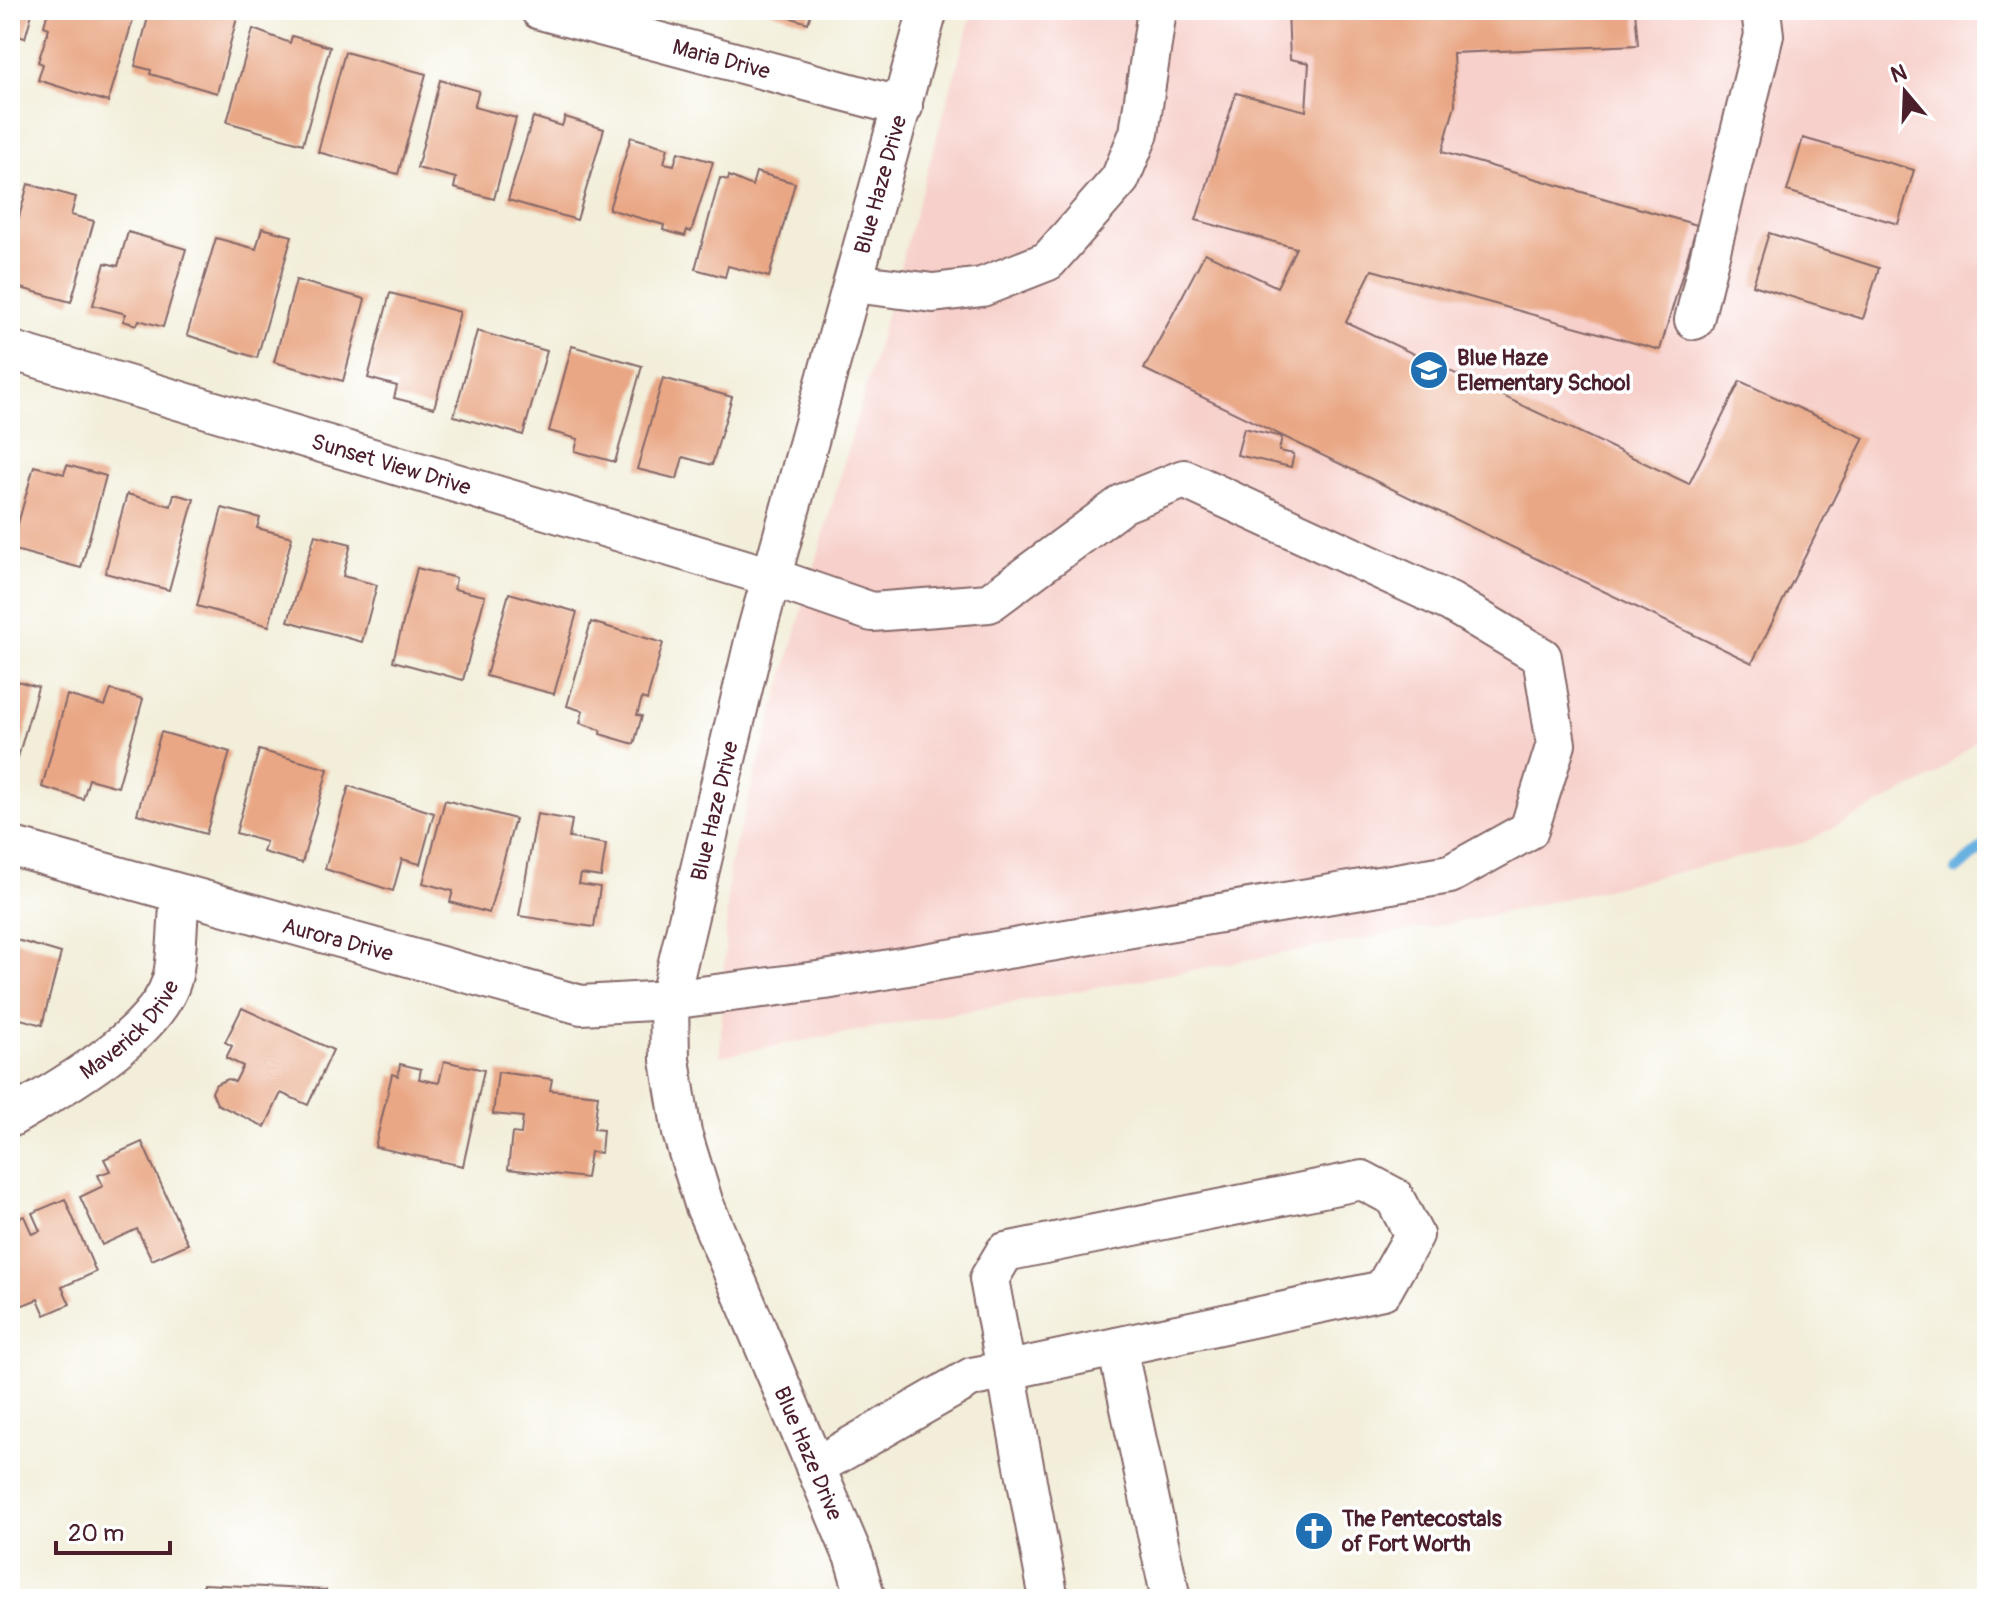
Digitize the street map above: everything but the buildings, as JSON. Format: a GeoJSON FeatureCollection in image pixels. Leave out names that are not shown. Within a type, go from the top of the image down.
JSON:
{"type":"FeatureCollection","features":[{"type":"Feature","properties":{"kind":"street","name":"Maria Drive"},"geometry":{"type":"LineString","coordinates":[[540,10],[903,107]]}},
{"type":"Feature","properties":{"kind":"street","name":"Blue Haze Drive"},"geometry":{"type":"LineString","coordinates":[[866,1599],[854,1558],[704,1204],[682,1133],[670,1060],[669,1000],[771,577],[928,10]]}},
{"type":"Feature","properties":{"kind":"street"},"geometry":{"type":"LineString","coordinates":[[853,283],[933,293],[982,287],[1048,261],[1120,179],[1139,133],[1157,10]]}},
{"type":"Feature","properties":{"kind":"street"},"geometry":{"type":"LineString","coordinates":[[1694,320],[1764,35],[1761,10]]}},
{"type":"Feature","properties":{"kind":"street","name":"Sunset View Drive"},"geometry":{"type":"LineString","coordinates":[[10,350],[771,577],[872,612],[989,603],[1124,503],[1184,479],[1450,602],[1542,657],[1556,744],[1529,830],[1450,874],[825,980],[669,1000]]}},
{"type":"Feature","properties":{"kind":"street","name":"Aurora Drive"},"geometry":{"type":"LineString","coordinates":[[10,846],[180,896],[581,1005],[669,1000]]}},
{"type":"Feature","properties":{"kind":"street","name":"Maverick Drive"},"geometry":{"type":"LineString","coordinates":[[10,1118],[80,1076],[128,1039],[148,1019],[173,978],[180,896]]}},
{"type":"Feature","properties":{"kind":"street"},"geometry":{"type":"LineString","coordinates":[[815,1467],[972,1377],[1004,1371],[1383,1290],[1414,1235],[1394,1197],[1362,1180],[1005,1252],[989,1279],[1004,1371],[1049,1599]]}},
{"type":"Feature","properties":{"kind":"street"},"geometry":{"type":"LineString","coordinates":[[1117,1347],[1171,1599]]}},
{"type":"Feature","properties":{"kind":"shaded area","name":"Blue Haze Elementary School"},"geometry":{"type":"Polygon","coordinates":[[[973,10],[1987,10],[1987,731],[1935,776],[1803,843],[1489,916],[720,1056],[729,867],[973,10]]]}},
{"type":"Feature","properties":{"kind":"waterway"},"geometry":{"type":"LineString","coordinates":[[1956,870],[1987,844]]}},
{"type":"Feature","properties":{"kind":"place","name":"Blue Haze Elementary School"},"geometry":{"type":"Point","coordinates":[1429,370]}},
{"type":"Feature","properties":{"kind":"place","name":"The Pentecostals of Fort Worth"},"geometry":{"type":"Point","coordinates":[1314,1531]}}]}
